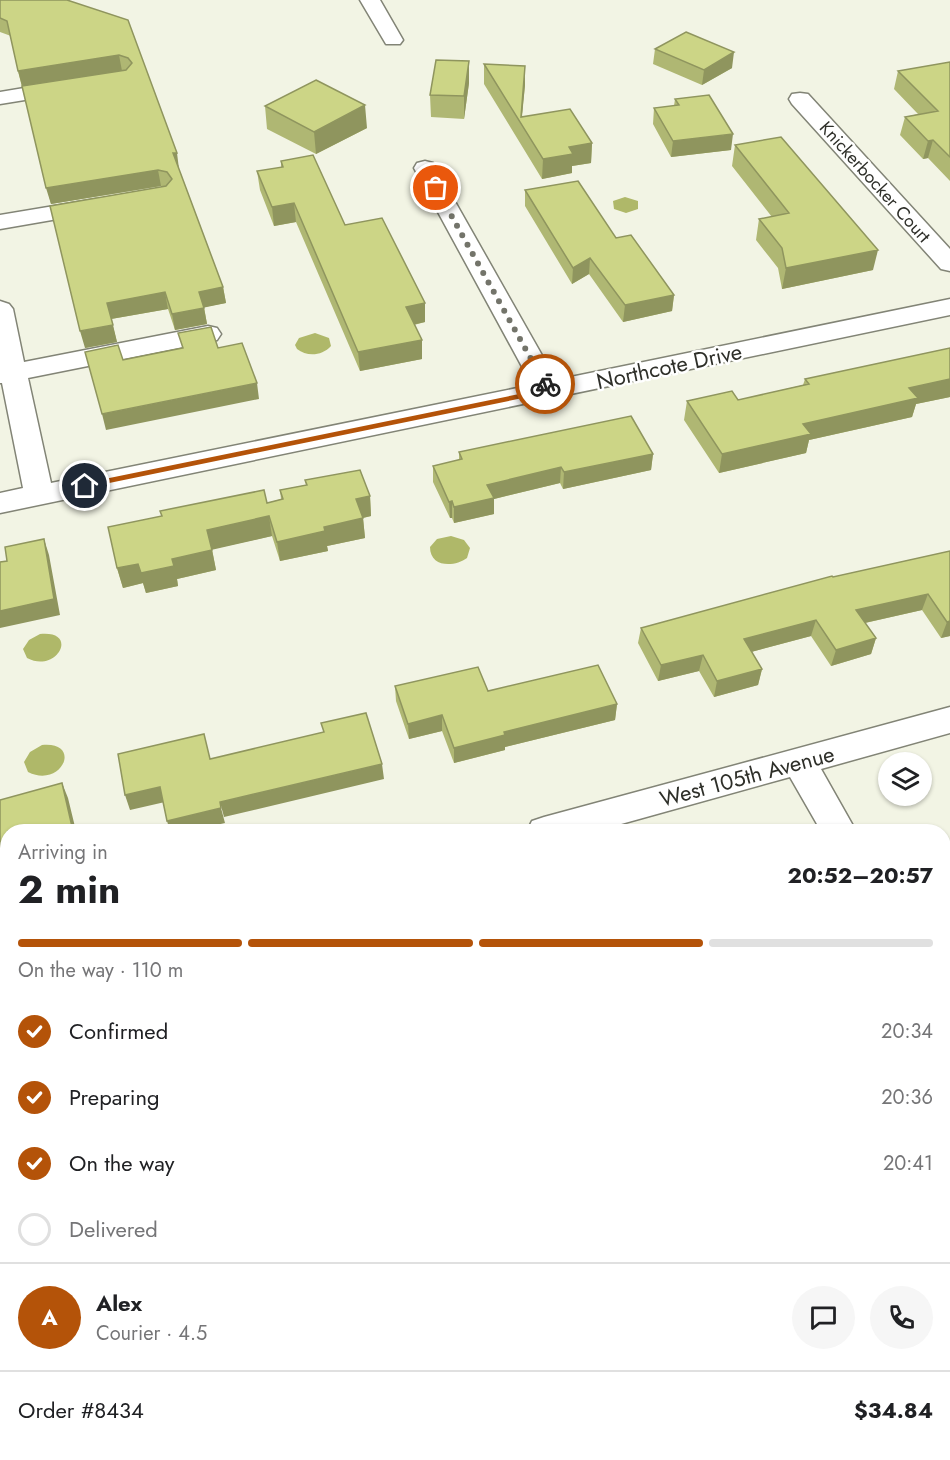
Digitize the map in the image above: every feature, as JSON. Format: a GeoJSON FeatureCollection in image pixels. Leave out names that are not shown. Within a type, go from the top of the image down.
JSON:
{"type":"FeatureCollection","features":[{"type":"Feature","properties":{"kind":"street"},"geometry":{"type":"LineString","coordinates":[[370,0],[393,40]]}},
{"type":"Feature","properties":{"kind":"street"},"geometry":{"type":"LineString","coordinates":[[0,98],[88,84]]}},
{"type":"Feature","properties":{"kind":"street","name":"Knickerbocker Court"},"geometry":{"type":"LineString","coordinates":[[800,99],[950,264]]}},
{"type":"Feature","properties":{"kind":"street"},"geometry":{"type":"LineString","coordinates":[[425,168],[549,391]]}},
{"type":"Feature","properties":{"kind":"street"},"geometry":{"type":"LineString","coordinates":[[0,222],[115,203]]}},
{"type":"Feature","properties":{"kind":"street","name":"Northcote Drive"},"geometry":{"type":"LineString","coordinates":[[0,503],[950,307]]}},
{"type":"Feature","properties":{"kind":"street"},"geometry":{"type":"LineString","coordinates":[[0,309],[7,374],[39,495]]}},
{"type":"Feature","properties":{"kind":"street"},"geometry":{"type":"LineString","coordinates":[[7,374],[208,334]]}},
{"type":"Feature","properties":{"kind":"street","name":"West 105th Avenue"},"geometry":{"type":"LineString","coordinates":[[570,824],[950,720]]}},
{"type":"Feature","properties":{"kind":"street"},"geometry":{"type":"LineString","coordinates":[[799,762],[835,824]]}},
{"type":"Feature","properties":{"kind":"shaded area"},"geometry":{"type":"Polygon","coordinates":[[[625,197],[638,201],[638,209],[626,213],[614,209],[613,201],[625,197]]]}},
{"type":"Feature","properties":{"kind":"shaded area"},"geometry":{"type":"Polygon","coordinates":[[[315,333],[329,338],[331,346],[323,352],[314,354],[297,349],[295,345],[299,338],[315,333]]]}},
{"type":"Feature","properties":{"kind":"shaded area"},"geometry":{"type":"Polygon","coordinates":[[[451,536],[464,540],[470,548],[467,558],[456,563],[444,564],[434,559],[430,547],[437,539],[451,536]]]}},
{"type":"Feature","properties":{"kind":"shaded area"},"geometry":{"type":"Polygon","coordinates":[[[40,634],[59,638],[60,650],[47,660],[38,661],[27,658],[23,649],[29,640],[40,634]]]}},
{"type":"Feature","properties":{"kind":"shaded area"},"geometry":{"type":"Polygon","coordinates":[[[42,745],[55,746],[62,750],[65,756],[58,770],[40,776],[28,772],[24,762],[30,752],[42,745]]]}},
{"type":"Feature","properties":{"kind":"building"},"geometry":{"type":"Polygon","coordinates":[[[0,0],[67,0],[128,20],[177,153],[173,153],[223,287],[199,292],[204,308],[172,314],[165,292],[107,303],[113,325],[80,331],[50,206],[166,186],[172,179],[167,172],[158,170],[46,188],[22,86],[126,70],[132,63],[128,58],[119,55],[18,71],[7,21],[0,18],[0,0]]]}},
{"type":"Feature","properties":{"kind":"building"},"geometry":{"type":"Polygon","coordinates":[[[686,32],[734,52],[704,70],[655,49],[686,32]]]}},
{"type":"Feature","properties":{"kind":"building"},"geometry":{"type":"Polygon","coordinates":[[[436,60],[469,61],[464,96],[430,95],[436,60]]]}},
{"type":"Feature","properties":{"kind":"building"},"geometry":{"type":"Polygon","coordinates":[[[950,62],[950,157],[933,140],[928,141],[905,117],[938,111],[898,71],[950,62]]]}},
{"type":"Feature","properties":{"kind":"building"},"geometry":{"type":"Polygon","coordinates":[[[484,64],[525,66],[521,117],[570,109],[592,143],[569,147],[573,154],[543,159],[484,64]]]}},
{"type":"Feature","properties":{"kind":"building"},"geometry":{"type":"Polygon","coordinates":[[[316,80],[365,105],[314,132],[265,106],[316,80]]]}},
{"type":"Feature","properties":{"kind":"building"},"geometry":{"type":"Polygon","coordinates":[[[709,95],[733,134],[673,141],[654,108],[679,105],[675,99],[709,95]]]}},
{"type":"Feature","properties":{"kind":"building"},"geometry":{"type":"Polygon","coordinates":[[[781,137],[878,250],[786,268],[782,248],[759,219],[789,213],[735,145],[781,137]]]}},
{"type":"Feature","properties":{"kind":"building"},"geometry":{"type":"Polygon","coordinates":[[[313,155],[345,225],[382,218],[425,303],[406,307],[422,340],[358,352],[294,203],[272,207],[257,171],[283,167],[281,161],[313,155]]]}},
{"type":"Feature","properties":{"kind":"building"},"geometry":{"type":"Polygon","coordinates":[[[578,181],[616,238],[631,235],[674,295],[625,305],[590,258],[573,268],[525,190],[578,181]]]}},
{"type":"Feature","properties":{"kind":"building"},"geometry":{"type":"Polygon","coordinates":[[[211,327],[218,348],[242,343],[257,383],[102,414],[85,352],[118,345],[123,360],[183,348],[178,333],[211,327]]]}},
{"type":"Feature","properties":{"kind":"building"},"geometry":{"type":"Polygon","coordinates":[[[950,348],[950,379],[909,388],[918,398],[803,424],[811,434],[722,454],[687,401],[732,391],[738,400],[809,384],[805,379],[950,348]]]}},
{"type":"Feature","properties":{"kind":"building"},"geometry":{"type":"Polygon","coordinates":[[[631,416],[653,454],[564,472],[561,467],[487,485],[494,498],[454,507],[452,501],[449,502],[433,466],[462,459],[459,452],[631,416]]]}},
{"type":"Feature","properties":{"kind":"building"},"geometry":{"type":"Polygon","coordinates":[[[360,470],[370,496],[356,499],[363,518],[324,527],[325,531],[277,542],[269,516],[207,530],[212,550],[172,559],[174,566],[141,573],[138,564],[117,568],[108,527],[162,516],[160,511],[264,490],[267,503],[283,499],[280,490],[307,485],[305,480],[360,470]]]}},
{"type":"Feature","properties":{"kind":"building"},"geometry":{"type":"Polygon","coordinates":[[[44,539],[54,599],[0,611],[0,562],[7,561],[5,547],[44,539]]]}},
{"type":"Feature","properties":{"kind":"building"},"geometry":{"type":"Polygon","coordinates":[[[950,551],[950,621],[947,622],[928,594],[856,610],[876,638],[836,650],[816,620],[744,639],[762,669],[717,681],[703,655],[661,665],[641,628],[832,576],[950,551]]]}},
{"type":"Feature","properties":{"kind":"building"},"geometry":{"type":"Polygon","coordinates":[[[598,665],[617,704],[504,732],[505,735],[454,748],[442,715],[408,724],[395,686],[478,667],[488,691],[598,665]]]}},
{"type":"Feature","properties":{"kind":"building"},"geometry":{"type":"Polygon","coordinates":[[[366,713],[382,764],[220,802],[221,808],[167,821],[160,787],[125,795],[118,754],[204,734],[210,759],[324,732],[321,723],[366,713]]]}},
{"type":"Feature","properties":{"kind":"building"},"geometry":{"type":"Polygon","coordinates":[[[62,783],[71,824],[0,824],[0,800],[62,783]]]}},
{"type":"Feature","properties":{"kind":"way so far"},"geometry":{"type":"LineString","coordinates":[[436,188],[545,384]]}},
{"type":"Feature","properties":{"kind":"route"},"geometry":{"type":"LineString","coordinates":[[85,486],[549,391],[545,384]]}}]}
